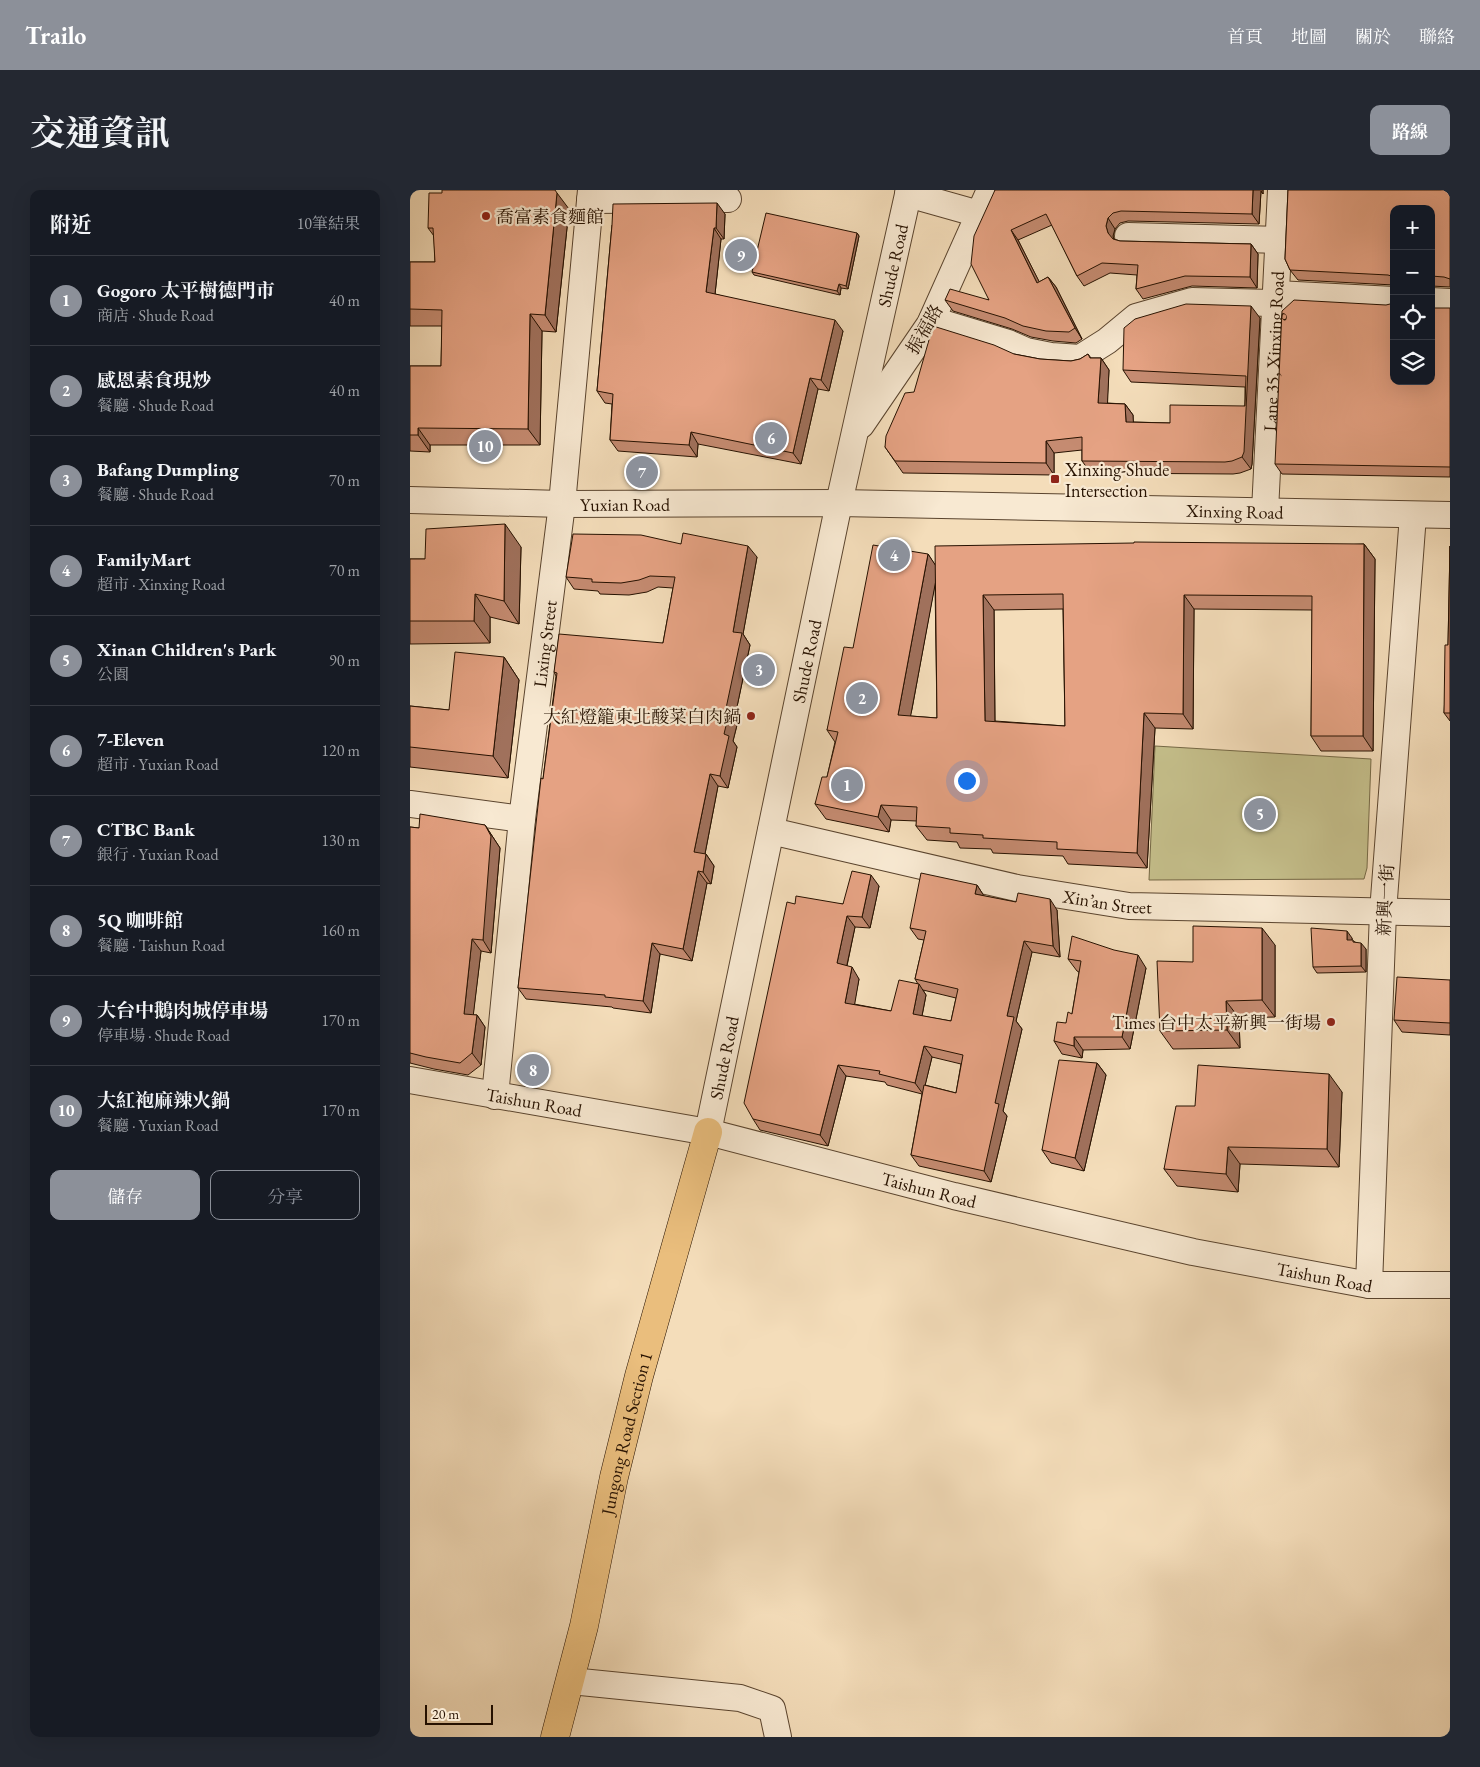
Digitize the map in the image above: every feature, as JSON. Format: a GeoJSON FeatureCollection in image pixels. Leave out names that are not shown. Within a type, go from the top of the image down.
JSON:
{"type":"FeatureCollection","features":[{"type":"Feature","properties":{"kind":"main road","name":"Jungong Road Section 1"},"geometry":{"type":"LineString","coordinates":[[556,1737],[584,1626],[614,1477],[639,1376],[708,1132]]}},
{"type":"Feature","properties":{"kind":"street","name":"振福路"},"geometry":{"type":"LineString","coordinates":[[854,436],[932,320],[990,190]]}},
{"type":"Feature","properties":{"kind":"street","name":"Lane 35, Xinxing Road"},"geometry":{"type":"LineString","coordinates":[[1265,512],[1281,190]]}},
{"type":"Feature","properties":{"kind":"street"},"geometry":{"type":"LineString","coordinates":[[908,192],[979,214]]}},
{"type":"Feature","properties":{"kind":"street","name":"Shude Road"},"geometry":{"type":"LineString","coordinates":[[708,1132],[839,503],[908,192]]}},
{"type":"Feature","properties":{"kind":"street"},"geometry":{"type":"LineString","coordinates":[[590,195],[728,199]]}},
{"type":"Feature","properties":{"kind":"street","name":"Lixing Street"},"geometry":{"type":"LineString","coordinates":[[495,1096],[522,818],[562,504],[590,195]]}},
{"type":"Feature","properties":{"kind":"street"},"geometry":{"type":"LineString","coordinates":[[1128,236],[1278,240]]}},
{"type":"Feature","properties":{"kind":"street"},"geometry":{"type":"LineString","coordinates":[[932,320],[1008,343],[1026,351],[1051,356],[1080,358],[1107,341],[1136,317],[1192,300],[1390,300]]}},
{"type":"Feature","properties":{"kind":"street"},"geometry":{"type":"LineString","coordinates":[[1435,301],[1450,302]]}},
{"type":"Feature","properties":{"kind":"street","name":"Yuxian Road"},"geometry":{"type":"LineString","coordinates":[[410,500],[562,504],[839,503]]}},
{"type":"Feature","properties":{"kind":"street","name":"Xinxing Road"},"geometry":{"type":"LineString","coordinates":[[839,503],[1450,515]]}},
{"type":"Feature","properties":{"kind":"street","name":"新興一街"},"geometry":{"type":"LineString","coordinates":[[1369,1285],[1384,912],[1413,515]]}},
{"type":"Feature","properties":{"kind":"street"},"geometry":{"type":"LineString","coordinates":[[410,804],[522,818]]}},
{"type":"Feature","properties":{"kind":"street","name":"Xin’an Street"},"geometry":{"type":"LineString","coordinates":[[771,831],[1017,888],[1129,906],[1450,913]]}},
{"type":"Feature","properties":{"kind":"street","name":"Taishun Road"},"geometry":{"type":"LineString","coordinates":[[410,1080],[708,1132],[954,1196],[1193,1252],[1369,1285],[1450,1285]]}},
{"type":"Feature","properties":{"kind":"street"},"geometry":{"type":"LineString","coordinates":[[571,1681],[740,1698],[772,1709],[778,1737]]}},
{"type":"Feature","properties":{"kind":"shaded area"},"geometry":{"type":"Polygon","coordinates":[[[1155,746],[1371,759],[1367,868],[1364,879],[1149,880],[1155,746]]]}},
{"type":"Feature","properties":{"kind":"building"},"geometry":{"type":"Polygon","coordinates":[[[442,190],[555,190],[557,193],[545,315],[530,314],[528,429],[418,428],[418,435],[410,435],[410,366],[441,366],[442,310],[410,309],[410,262],[435,262],[433,228],[428,228],[429,193],[442,193],[442,190]]]}},
{"type":"Feature","properties":{"kind":"building"},"geometry":{"type":"Polygon","coordinates":[[[995,190],[1253,190],[1252,214],[1121,211],[1113,213],[1108,218],[1106,226],[1108,233],[1113,239],[1120,241],[1251,244],[1250,277],[1185,276],[1136,289],[1138,265],[1102,263],[1077,276],[1046,214],[1011,230],[1037,283],[1048,277],[1075,328],[1069,332],[1046,331],[1023,326],[1005,318],[945,300],[950,289],[989,300],[971,264],[974,236],[995,190]]]}},
{"type":"Feature","properties":{"kind":"building"},"geometry":{"type":"Polygon","coordinates":[[[1288,190],[1450,190],[1450,279],[1435,276],[1435,205],[1390,205],[1390,276],[1290,270],[1285,259],[1288,190]]]}},
{"type":"Feature","properties":{"kind":"building"},"geometry":{"type":"Polygon","coordinates":[[[717,203],[716,228],[714,228],[706,292],[835,320],[821,380],[810,378],[793,453],[691,432],[689,445],[610,440],[613,394],[597,391],[613,204],[717,203]]]}},
{"type":"Feature","properties":{"kind":"building"},"geometry":{"type":"Polygon","coordinates":[[[766,213],[857,233],[846,286],[839,284],[837,291],[752,272],[766,213]]]}},
{"type":"Feature","properties":{"kind":"building"},"geometry":{"type":"Polygon","coordinates":[[[1294,300],[1390,304],[1390,385],[1435,385],[1435,308],[1450,308],[1450,467],[1275,464],[1282,311],[1294,300]]]}},
{"type":"Feature","properties":{"kind":"building"},"geometry":{"type":"Polygon","coordinates":[[[1186,304],[1251,306],[1244,452],[1242,457],[1225,462],[1082,461],[1082,437],[1046,441],[1046,463],[895,461],[885,447],[886,436],[905,393],[914,392],[933,326],[994,345],[1014,354],[1040,359],[1071,361],[1080,359],[1088,354],[1090,358],[1101,358],[1098,403],[1125,404],[1126,422],[1170,423],[1170,405],[1245,406],[1246,376],[1123,370],[1124,328],[1135,319],[1186,304]]]}},
{"type":"Feature","properties":{"kind":"building"},"geometry":{"type":"Polygon","coordinates":[[[505,524],[504,601],[475,594],[474,621],[410,621],[410,559],[425,559],[426,529],[505,524]]]}},
{"type":"Feature","properties":{"kind":"building"},"geometry":{"type":"Polygon","coordinates":[[[683,533],[748,546],[733,632],[742,633],[725,713],[729,713],[724,734],[729,736],[720,776],[710,774],[694,852],[706,854],[703,872],[698,871],[683,949],[652,943],[643,1001],[605,997],[605,995],[518,988],[541,778],[543,779],[557,673],[554,672],[559,634],[663,643],[675,577],[650,576],[621,583],[592,582],[592,579],[566,577],[573,534],[641,535],[681,544],[683,533]]]}},
{"type":"Feature","properties":{"kind":"building"},"geometry":{"type":"Polygon","coordinates":[[[1134,543],[1364,544],[1363,736],[1311,736],[1312,596],[1184,595],[1183,714],[1144,713],[1137,853],[1057,849],[1057,842],[983,838],[983,835],[950,833],[950,828],[916,826],[917,807],[881,805],[878,817],[815,804],[822,777],[827,777],[838,732],[827,730],[844,647],[853,648],[873,545],[928,554],[898,715],[937,718],[935,546],[1134,543]],[[1063,594],[983,595],[985,721],[1065,726],[1063,594]]]}},
{"type":"Feature","properties":{"kind":"building"},"geometry":{"type":"Polygon","coordinates":[[[1450,546],[1450,713],[1444,713],[1445,645],[1448,645],[1450,546]]]}},
{"type":"Feature","properties":{"kind":"building"},"geometry":{"type":"Polygon","coordinates":[[[455,652],[504,657],[493,756],[410,747],[410,706],[449,710],[455,652]]]}},
{"type":"Feature","properties":{"kind":"building"},"geometry":{"type":"Polygon","coordinates":[[[420,814],[485,825],[491,836],[483,940],[472,939],[464,1014],[477,1015],[472,1053],[460,1063],[410,1053],[410,827],[419,828],[420,814]]]}},
{"type":"Feature","properties":{"kind":"building"},"geometry":{"type":"Polygon","coordinates":[[[852,871],[871,875],[862,917],[847,916],[837,963],[852,967],[845,1003],[891,1011],[899,980],[919,984],[913,1014],[951,1021],[958,989],[915,979],[926,931],[910,928],[921,873],[977,885],[975,894],[1016,902],[1018,893],[1050,899],[1053,946],[1024,941],[1007,1016],[1014,1017],[995,1103],[999,1104],[984,1171],[911,1155],[924,1085],[956,1093],[963,1055],[924,1046],[915,1083],[879,1074],[880,1071],[838,1065],[820,1135],[753,1119],[744,1103],[787,902],[795,904],[796,896],[843,904],[852,871]]]}},
{"type":"Feature","properties":{"kind":"building"},"geometry":{"type":"Polygon","coordinates":[[[1193,926],[1262,928],[1262,1000],[1226,1001],[1227,1030],[1160,1031],[1157,961],[1193,962],[1193,926]]]}},
{"type":"Feature","properties":{"kind":"building"},"geometry":{"type":"Polygon","coordinates":[[[1311,928],[1347,931],[1347,940],[1361,943],[1361,966],[1313,967],[1311,928]]]}},
{"type":"Feature","properties":{"kind":"building"},"geometry":{"type":"Polygon","coordinates":[[[1072,936],[1114,950],[1138,955],[1122,1037],[1074,1037],[1074,1046],[1054,1041],[1057,1022],[1066,1023],[1068,1012],[1072,1014],[1081,961],[1068,959],[1072,936]]]}},
{"type":"Feature","properties":{"kind":"building"},"geometry":{"type":"Polygon","coordinates":[[[1397,977],[1450,980],[1450,1023],[1394,1020],[1397,977]]]}},
{"type":"Feature","properties":{"kind":"building"},"geometry":{"type":"Polygon","coordinates":[[[1059,1060],[1097,1063],[1075,1158],[1042,1150],[1059,1060]]]}},
{"type":"Feature","properties":{"kind":"building"},"geometry":{"type":"Polygon","coordinates":[[[1198,1065],[1329,1074],[1327,1149],[1228,1147],[1226,1174],[1164,1169],[1176,1106],[1195,1106],[1198,1065]]]}},
{"type":"Feature","properties":{"kind":"place","name":"喬富素食麵館"},"geometry":{"type":"Point","coordinates":[486,216]}},
{"type":"Feature","properties":{"kind":"place","name":"大台中鵝肉城停車場"},"geometry":{"type":"Point","coordinates":[741,255]}},
{"type":"Feature","properties":{"kind":"place","name":"7-Eleven"},"geometry":{"type":"Point","coordinates":[771,438]}},
{"type":"Feature","properties":{"kind":"place","name":"大紅袍麻辣火鍋"},"geometry":{"type":"Point","coordinates":[485,446]}},
{"type":"Feature","properties":{"kind":"place","name":"CTBC Bank"},"geometry":{"type":"Point","coordinates":[642,472]}},
{"type":"Feature","properties":{"kind":"place","name":"Xinxing-Shude Intersection"},"geometry":{"type":"Point","coordinates":[1055,479]}},
{"type":"Feature","properties":{"kind":"place","name":"FamilyMart"},"geometry":{"type":"Point","coordinates":[894,555]}},
{"type":"Feature","properties":{"kind":"place","name":"Bafang Dumpling"},"geometry":{"type":"Point","coordinates":[759,670]}},
{"type":"Feature","properties":{"kind":"place","name":"感恩素食現炒"},"geometry":{"type":"Point","coordinates":[862,698]}},
{"type":"Feature","properties":{"kind":"place","name":"大紅燈籠東北酸菜白肉鍋"},"geometry":{"type":"Point","coordinates":[751,716]}},
{"type":"Feature","properties":{"kind":"place","name":"Gogoro 太平樹德門市"},"geometry":{"type":"Point","coordinates":[847,785]}},
{"type":"Feature","properties":{"kind":"place","name":"Xinan Children's Park"},"geometry":{"type":"Point","coordinates":[1260,814]}},
{"type":"Feature","properties":{"kind":"place","name":"Times 台中太平新興一街場"},"geometry":{"type":"Point","coordinates":[1331,1022]}},
{"type":"Feature","properties":{"kind":"place","name":"5Q 咖啡館"},"geometry":{"type":"Point","coordinates":[533,1070]}}]}
